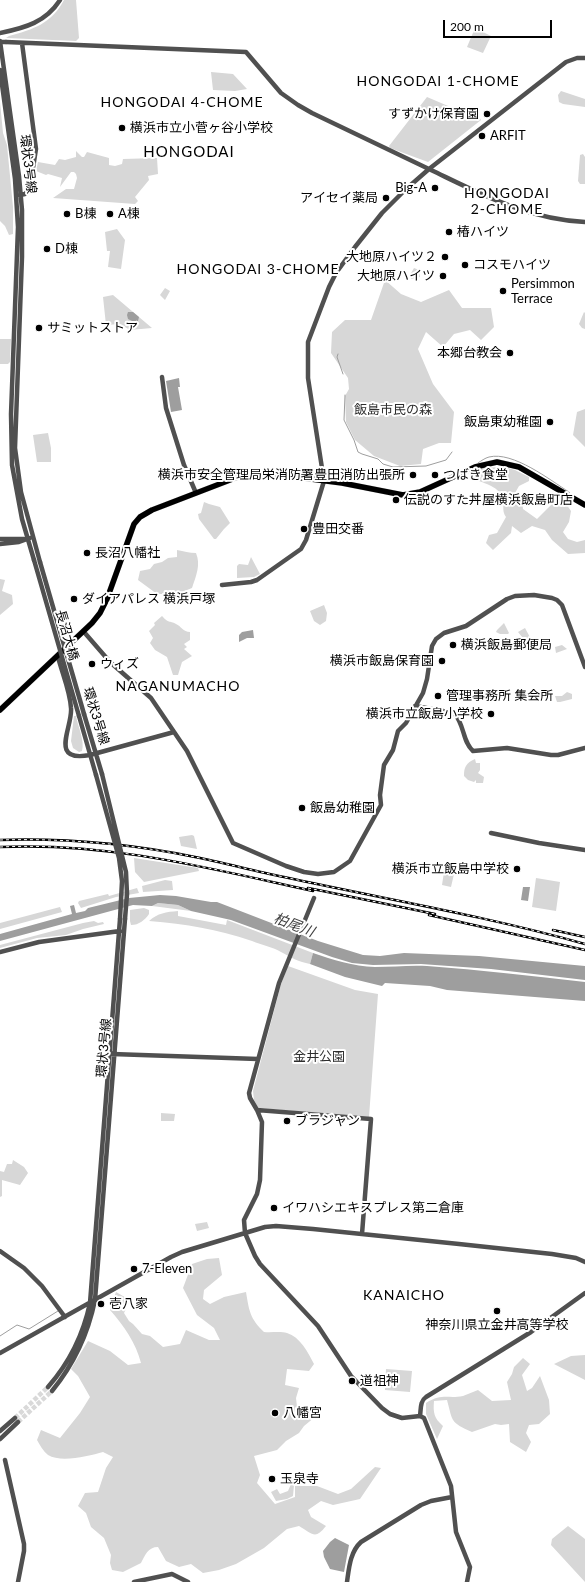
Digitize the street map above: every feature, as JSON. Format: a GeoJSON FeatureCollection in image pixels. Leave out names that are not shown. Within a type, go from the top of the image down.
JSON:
{"type":"FeatureCollection","features":[{"type":"Feature","properties":{"kind":"main road"},"geometry":{"type":"LineString","coordinates":[[0,710],[84,632],[100,613],[107,599],[130,532],[136,521],[152,510],[243,475],[303,478],[395,494],[411,494],[420,492],[475,467],[488,463],[503,463],[519,466],[585,505]]}},
{"type":"Feature","properties":{"kind":"street"},"geometry":{"type":"LineString","coordinates":[[0,33],[23,29],[43,19],[60,0]]}},
{"type":"Feature","properties":{"kind":"street"},"geometry":{"type":"LineString","coordinates":[[0,42],[242,51],[249,54],[265,76],[281,92],[298,105],[428,169],[516,209],[554,219],[585,222]]}},
{"type":"Feature","properties":{"kind":"street","name":"環状3号線"},"geometry":{"type":"LineString","coordinates":[[0,42],[19,196],[11,449],[12,465],[18,501],[30,538],[40,562],[82,715],[90,755],[119,858],[122,881],[123,919]]}},
{"type":"Feature","properties":{"kind":"street"},"geometry":{"type":"LineString","coordinates":[[19,196],[25,194],[33,183],[33,168],[36,149],[22,43]]}},
{"type":"Feature","properties":{"kind":"street"},"geometry":{"type":"LineString","coordinates":[[222,585],[257,580],[301,549],[306,540],[324,481],[308,378],[307,358],[309,337],[329,287],[344,262],[382,213],[428,169],[566,62],[578,58],[585,58]]}},
{"type":"Feature","properties":{"kind":"street","name":"環状3号線"},"geometry":{"type":"LineString","coordinates":[[0,70],[19,196]]}},
{"type":"Feature","properties":{"kind":"street"},"geometry":{"type":"LineString","coordinates":[[162,377],[168,414],[184,465],[196,493]]}},
{"type":"Feature","properties":{"kind":"street"},"geometry":{"type":"LineString","coordinates":[[0,539],[30,538]]}},
{"type":"Feature","properties":{"kind":"street"},"geometry":{"type":"LineString","coordinates":[[0,544],[19,542],[30,538]]}},
{"type":"Feature","properties":{"kind":"street","name":"環状3号線"},"geometry":{"type":"LineString","coordinates":[[30,538],[34,560]]}},
{"type":"Feature","properties":{"kind":"street","name":"長沼大橋"},"geometry":{"type":"LineString","coordinates":[[34,560],[82,715]]}},
{"type":"Feature","properties":{"kind":"street"},"geometry":{"type":"LineString","coordinates":[[84,632],[110,662],[148,695],[187,751],[233,843],[310,874],[338,870],[350,861],[381,805],[380,795],[384,764],[393,750],[398,731],[406,723],[423,693],[432,646],[436,639],[444,633],[466,626],[508,599],[521,595],[534,595],[552,598],[560,603],[585,667]]}},
{"type":"Feature","properties":{"kind":"street"},"geometry":{"type":"LineString","coordinates":[[58,657],[72,710],[71,719],[65,735],[66,746],[69,752],[75,756],[90,755],[174,732]]}},
{"type":"Feature","properties":{"kind":"street"},"geometry":{"type":"LineString","coordinates":[[415,706],[454,713],[462,724],[468,746],[472,751],[507,748],[558,755],[585,748]]}},
{"type":"Feature","properties":{"kind":"street","name":"環状3号線"},"geometry":{"type":"LineString","coordinates":[[82,715],[102,774],[126,872],[127,894],[123,919],[90,1303],[86,1322],[74,1350],[50,1389],[67,1371],[78,1352],[91,1321],[95,1300],[112,1054]]}},
{"type":"Feature","properties":{"kind":"street"},"geometry":{"type":"LineString","coordinates":[[491,833],[539,843],[585,850]]}},
{"type":"Feature","properties":{"kind":"street"},"geometry":{"type":"LineString","coordinates":[[314,898],[288,957],[274,999],[249,1093],[262,1122],[260,1180],[257,1194],[244,1220],[245,1233],[260,1264],[318,1326],[356,1381],[382,1408],[390,1414],[402,1418],[420,1416],[424,1418],[448,1476],[456,1532],[470,1567],[467,1582]]}},
{"type":"Feature","properties":{"kind":"street"},"geometry":{"type":"LineString","coordinates":[[0,952],[39,942],[122,931]]}},
{"type":"Feature","properties":{"kind":"street"},"geometry":{"type":"LineString","coordinates":[[112,1054],[258,1059]]}},
{"type":"Feature","properties":{"kind":"street"},"geometry":{"type":"LineString","coordinates":[[257,1110],[371,1119],[362,1234]]}},
{"type":"Feature","properties":{"kind":"street"},"geometry":{"type":"LineString","coordinates":[[0,1353],[177,1254],[245,1233],[276,1226],[532,1252],[576,1258],[585,1262]]}},
{"type":"Feature","properties":{"kind":"street"},"geometry":{"type":"LineString","coordinates":[[0,1251],[24,1268],[42,1286],[65,1318]]}},
{"type":"Feature","properties":{"kind":"street"},"geometry":{"type":"LineString","coordinates":[[420,1416],[423,1399],[531,1332],[585,1293]]}},
{"type":"Feature","properties":{"kind":"street"},"geometry":{"type":"LineString","coordinates":[[0,1431],[16,1420],[0,1439]]}},
{"type":"Feature","properties":{"kind":"street"},"geometry":{"type":"LineString","coordinates":[[5,1460],[24,1544],[18,1582]]}},
{"type":"Feature","properties":{"kind":"street"},"geometry":{"type":"LineString","coordinates":[[347,1582],[353,1553],[361,1542],[422,1505],[431,1501],[452,1497]]}},
{"type":"Feature","properties":{"kind":"street"},"geometry":{"type":"LineString","coordinates":[[135,1582],[172,1574],[188,1582]]}},
{"type":"Feature","properties":{"kind":"green space"},"geometry":{"type":"Polygon","coordinates":[[[64,0],[76,0],[79,38],[76,41],[6,38],[41,24],[53,15],[64,0]]]}},
{"type":"Feature","properties":{"kind":"green space"},"geometry":{"type":"Polygon","coordinates":[[[475,28],[491,36],[483,53],[467,47],[475,28]]]}},
{"type":"Feature","properties":{"kind":"green space"},"geometry":{"type":"Polygon","coordinates":[[[211,72],[233,74],[247,89],[235,91],[213,90],[211,72]]]}},
{"type":"Feature","properties":{"kind":"green space"},"geometry":{"type":"Polygon","coordinates":[[[561,91],[585,99],[585,107],[563,104],[559,102],[558,95],[561,91]]]}},
{"type":"Feature","properties":{"kind":"green space"},"geometry":{"type":"Polygon","coordinates":[[[427,97],[474,117],[478,115],[481,120],[428,162],[390,148],[389,146],[427,97]]]}},
{"type":"Feature","properties":{"kind":"green space"},"geometry":{"type":"Polygon","coordinates":[[[0,102],[3,133],[7,145],[13,207],[13,234],[9,235],[5,226],[0,221],[0,102]]]}},
{"type":"Feature","properties":{"kind":"green space"},"geometry":{"type":"Polygon","coordinates":[[[76,151],[82,157],[84,157],[87,152],[109,158],[109,165],[115,166],[122,164],[123,159],[157,158],[158,174],[148,176],[149,180],[135,197],[138,201],[135,204],[53,198],[66,189],[74,189],[77,178],[76,174],[71,172],[60,187],[62,178],[48,174],[46,175],[36,171],[38,162],[55,165],[59,159],[65,160],[76,157],[76,151]]]}},
{"type":"Feature","properties":{"kind":"green space"},"geometry":{"type":"Polygon","coordinates":[[[583,154],[585,157],[585,184],[580,184],[578,181],[580,155],[583,154]]]}},
{"type":"Feature","properties":{"kind":"green space"},"geometry":{"type":"Polygon","coordinates":[[[117,229],[125,240],[121,269],[108,267],[110,251],[107,251],[105,232],[117,229]]]}},
{"type":"Feature","properties":{"kind":"green space"},"geometry":{"type":"Polygon","coordinates":[[[414,268],[419,270],[420,277],[411,279],[410,275],[414,268]]]}},
{"type":"Feature","properties":{"kind":"green space","name":"飯島市民の森"},"geometry":{"type":"Polygon","coordinates":[[[385,280],[401,294],[421,302],[449,290],[462,308],[491,308],[494,327],[481,340],[470,330],[454,334],[443,347],[426,332],[418,349],[433,384],[454,412],[451,443],[439,443],[423,449],[421,464],[400,466],[374,456],[355,440],[346,422],[345,396],[349,389],[348,378],[331,353],[332,332],[345,320],[371,320],[385,280]]]}},
{"type":"Feature","properties":{"kind":"green space"},"geometry":{"type":"Polygon","coordinates":[[[165,288],[170,291],[165,300],[160,295],[165,288]]]}},
{"type":"Feature","properties":{"kind":"green space"},"geometry":{"type":"Polygon","coordinates":[[[113,295],[152,328],[130,330],[120,324],[106,325],[103,297],[113,295]]]}},
{"type":"Feature","properties":{"kind":"green space"},"geometry":{"type":"Polygon","coordinates":[[[584,312],[585,313],[585,329],[579,324],[584,312]]]}},
{"type":"Feature","properties":{"kind":"green space"},"geometry":{"type":"Polygon","coordinates":[[[0,339],[11,339],[10,362],[8,364],[0,364],[0,339]]]}},
{"type":"Feature","properties":{"kind":"green space"},"geometry":{"type":"Polygon","coordinates":[[[585,409],[585,447],[573,435],[577,412],[585,409]]]}},
{"type":"Feature","properties":{"kind":"green space"},"geometry":{"type":"Polygon","coordinates":[[[48,433],[51,448],[51,462],[37,462],[33,435],[48,433]]]}},
{"type":"Feature","properties":{"kind":"green space"},"geometry":{"type":"Polygon","coordinates":[[[504,467],[515,470],[529,477],[529,481],[519,486],[515,493],[522,500],[523,509],[537,519],[554,502],[564,501],[571,511],[569,522],[563,532],[568,539],[577,542],[585,540],[585,553],[568,554],[552,540],[545,530],[532,526],[521,533],[512,526],[511,533],[493,550],[486,543],[489,535],[497,533],[506,517],[500,493],[493,487],[476,480],[476,476],[478,468],[504,467]]]}},
{"type":"Feature","properties":{"kind":"green space"},"geometry":{"type":"Polygon","coordinates":[[[204,502],[220,507],[230,523],[216,539],[214,539],[199,519],[198,514],[201,513],[204,502]]]}},
{"type":"Feature","properties":{"kind":"green space"},"geometry":{"type":"Polygon","coordinates":[[[177,550],[196,553],[198,566],[192,588],[177,594],[157,594],[138,580],[140,571],[150,569],[154,564],[162,562],[168,558],[177,557],[177,550]]]}},
{"type":"Feature","properties":{"kind":"green space"},"geometry":{"type":"Polygon","coordinates":[[[251,557],[260,574],[254,577],[237,578],[237,566],[239,564],[248,565],[251,557]]]}},
{"type":"Feature","properties":{"kind":"green space"},"geometry":{"type":"Polygon","coordinates":[[[0,579],[5,580],[2,591],[12,595],[13,604],[0,615],[0,579]]]}},
{"type":"Feature","properties":{"kind":"green space"},"geometry":{"type":"Polygon","coordinates":[[[324,605],[327,613],[326,621],[320,625],[314,621],[310,611],[324,605]]]}},
{"type":"Feature","properties":{"kind":"green space"},"geometry":{"type":"Polygon","coordinates":[[[162,616],[168,621],[190,632],[190,640],[184,644],[187,647],[184,649],[192,656],[182,662],[178,675],[173,675],[167,657],[155,650],[150,643],[153,638],[149,631],[155,625],[154,623],[162,616]]]}},
{"type":"Feature","properties":{"kind":"green space"},"geometry":{"type":"Polygon","coordinates":[[[504,623],[509,633],[500,634],[496,632],[497,630],[504,623]]]}},
{"type":"Feature","properties":{"kind":"green space"},"geometry":{"type":"Polygon","coordinates":[[[525,628],[532,641],[522,637],[518,632],[525,628]]]}},
{"type":"Feature","properties":{"kind":"green space"},"geometry":{"type":"Polygon","coordinates":[[[562,645],[567,649],[556,653],[555,647],[562,645]]]}},
{"type":"Feature","properties":{"kind":"green space"},"geometry":{"type":"Polygon","coordinates":[[[567,692],[572,694],[572,699],[557,702],[555,696],[562,696],[567,692]]]}},
{"type":"Feature","properties":{"kind":"green space"},"geometry":{"type":"Polygon","coordinates":[[[74,716],[76,716],[83,743],[82,751],[79,752],[73,748],[71,741],[74,716]]]}},
{"type":"Feature","properties":{"kind":"green space"},"geometry":{"type":"Polygon","coordinates":[[[475,759],[476,763],[480,763],[480,770],[478,773],[484,777],[483,783],[476,783],[476,780],[474,782],[468,780],[464,776],[466,766],[469,762],[475,759]]]}},
{"type":"Feature","properties":{"kind":"green space"},"geometry":{"type":"Polygon","coordinates":[[[194,836],[197,849],[181,846],[179,837],[194,836]]]}},
{"type":"Feature","properties":{"kind":"green space"},"geometry":{"type":"Polygon","coordinates":[[[134,858],[198,868],[199,871],[144,882],[135,872],[134,858]]]}},
{"type":"Feature","properties":{"kind":"green space"},"geometry":{"type":"Polygon","coordinates":[[[444,872],[454,874],[451,887],[442,885],[444,872]]]}},
{"type":"Feature","properties":{"kind":"green space"},"geometry":{"type":"Polygon","coordinates":[[[536,878],[560,882],[556,911],[532,907],[536,878]]]}},
{"type":"Feature","properties":{"kind":"green space"},"geometry":{"type":"Polygon","coordinates":[[[165,880],[172,881],[173,890],[143,892],[142,886],[165,880]]]}},
{"type":"Feature","properties":{"kind":"green space"},"geometry":{"type":"Polygon","coordinates":[[[137,888],[139,893],[116,897],[81,908],[78,903],[79,901],[108,894],[109,896],[137,888]]]}},
{"type":"Feature","properties":{"kind":"green space"},"geometry":{"type":"Polygon","coordinates":[[[158,903],[178,905],[191,911],[152,906],[158,903]]]}},
{"type":"Feature","properties":{"kind":"green space"},"geometry":{"type":"Polygon","coordinates":[[[60,907],[62,912],[0,929],[0,923],[60,907]]]}},
{"type":"Feature","properties":{"kind":"green space"},"geometry":{"type":"Polygon","coordinates":[[[144,908],[149,910],[149,914],[144,920],[131,925],[130,910],[144,908]]]}},
{"type":"Feature","properties":{"kind":"green space"},"geometry":{"type":"Polygon","coordinates":[[[178,911],[178,916],[226,925],[227,920],[313,953],[310,964],[295,959],[271,947],[226,933],[189,925],[149,921],[162,913],[178,911]]]}},
{"type":"Feature","properties":{"kind":"green space"},"geometry":{"type":"Polygon","coordinates":[[[94,921],[98,923],[103,922],[104,924],[66,935],[37,938],[0,948],[0,945],[94,921]]]}},
{"type":"Feature","properties":{"kind":"green space","name":"金井公園"},"geometry":{"type":"Polygon","coordinates":[[[288,966],[355,990],[378,994],[369,1117],[258,1108],[254,1100],[253,1091],[281,984],[288,966]]]}},
{"type":"Feature","properties":{"kind":"green space"},"geometry":{"type":"Polygon","coordinates":[[[161,1113],[175,1114],[174,1121],[161,1121],[161,1113]]]}},
{"type":"Feature","properties":{"kind":"green space"},"geometry":{"type":"Polygon","coordinates":[[[13,1160],[24,1167],[28,1173],[20,1185],[2,1180],[2,1196],[0,1197],[0,1171],[4,1172],[7,1164],[12,1164],[13,1160]]]}},
{"type":"Feature","properties":{"kind":"green space"},"geometry":{"type":"Polygon","coordinates":[[[207,1222],[209,1228],[197,1231],[195,1224],[207,1222]]]}},
{"type":"Feature","properties":{"kind":"green space"},"geometry":{"type":"Polygon","coordinates":[[[219,1258],[222,1275],[204,1290],[203,1299],[210,1304],[224,1297],[246,1292],[251,1314],[259,1327],[264,1332],[284,1332],[292,1335],[300,1341],[314,1364],[309,1371],[287,1369],[285,1385],[299,1388],[296,1398],[297,1407],[315,1417],[304,1426],[299,1433],[286,1441],[277,1450],[254,1456],[260,1475],[257,1483],[275,1504],[295,1497],[295,1486],[317,1486],[338,1494],[351,1489],[375,1467],[381,1468],[360,1499],[333,1505],[321,1501],[308,1510],[311,1517],[326,1526],[319,1533],[311,1533],[299,1526],[287,1529],[264,1548],[236,1564],[219,1570],[203,1573],[191,1564],[179,1567],[166,1561],[158,1547],[149,1550],[141,1563],[123,1572],[112,1570],[110,1563],[111,1555],[104,1538],[91,1527],[86,1513],[78,1506],[85,1493],[98,1492],[106,1468],[113,1457],[103,1452],[67,1459],[54,1457],[46,1453],[37,1440],[41,1430],[60,1438],[80,1413],[90,1397],[78,1376],[71,1369],[88,1341],[110,1351],[128,1365],[141,1363],[129,1335],[110,1310],[116,1292],[130,1300],[124,1313],[129,1321],[142,1334],[150,1336],[163,1347],[180,1344],[186,1330],[209,1340],[220,1340],[214,1328],[197,1315],[183,1288],[192,1264],[207,1259],[219,1258]]]}},
{"type":"Feature","properties":{"kind":"green space"},"geometry":{"type":"Polygon","coordinates":[[[585,1355],[585,1380],[554,1364],[571,1356],[585,1355]]]}},
{"type":"Feature","properties":{"kind":"green space"},"geometry":{"type":"Polygon","coordinates":[[[523,1358],[530,1364],[522,1375],[527,1391],[532,1388],[540,1376],[549,1400],[550,1414],[539,1424],[529,1425],[526,1433],[531,1442],[526,1452],[510,1442],[509,1424],[495,1424],[472,1432],[460,1426],[452,1417],[447,1400],[434,1401],[435,1415],[443,1426],[437,1439],[426,1414],[426,1403],[436,1398],[458,1397],[478,1390],[492,1401],[511,1400],[507,1382],[514,1367],[523,1358]]]}},
{"type":"Feature","properties":{"kind":"green space"},"geometry":{"type":"Polygon","coordinates":[[[386,1369],[412,1371],[410,1392],[385,1390],[386,1369]]]}},
{"type":"Feature","properties":{"kind":"green space"},"geometry":{"type":"Polygon","coordinates":[[[291,1484],[294,1485],[293,1496],[276,1501],[271,1492],[277,1489],[280,1494],[288,1491],[291,1484]]]}},
{"type":"Feature","properties":{"kind":"green space"},"geometry":{"type":"Polygon","coordinates":[[[568,1526],[585,1539],[585,1582],[551,1545],[552,1539],[568,1526]]]}},
{"type":"Feature","properties":{"kind":"shaded area"},"geometry":{"type":"Polygon","coordinates":[[[128,312],[133,312],[139,317],[138,321],[134,322],[128,319],[128,312]]]}},
{"type":"Feature","properties":{"kind":"shaded area"},"geometry":{"type":"Polygon","coordinates":[[[179,378],[180,387],[178,387],[182,410],[171,412],[166,381],[179,378]]]}},
{"type":"Feature","properties":{"kind":"shaded area"},"geometry":{"type":"Polygon","coordinates":[[[253,630],[254,638],[247,638],[239,642],[239,635],[242,632],[253,630]]]}},
{"type":"Feature","properties":{"kind":"shaded area"},"geometry":{"type":"Polygon","coordinates":[[[523,887],[530,887],[528,901],[521,900],[523,887]]]}},
{"type":"Feature","properties":{"kind":"shaded area"},"geometry":{"type":"Polygon","coordinates":[[[160,895],[217,902],[318,941],[363,955],[380,956],[404,953],[479,956],[585,966],[585,980],[491,969],[421,964],[373,965],[352,963],[231,920],[191,911],[178,905],[158,903],[152,906],[133,905],[0,941],[0,934],[72,914],[70,906],[74,905],[76,913],[85,911],[88,908],[129,898],[160,895]]]}},
{"type":"Feature","properties":{"kind":"shaded area"},"geometry":{"type":"Polygon","coordinates":[[[313,953],[343,962],[375,967],[427,966],[585,982],[585,1001],[447,990],[430,986],[385,983],[382,986],[345,977],[310,964],[313,953]]]}},
{"type":"Feature","properties":{"kind":"shaded area"},"geometry":{"type":"Polygon","coordinates":[[[335,1538],[349,1545],[344,1572],[330,1569],[324,1557],[323,1551],[335,1538]]]}},
{"type":"Feature","properties":{"kind":"waterway"},"geometry":{"type":"LineString","coordinates":[[338,354],[337,357],[343,374]]}},
{"type":"Feature","properties":{"kind":"waterway"},"geometry":{"type":"LineString","coordinates":[[345,395],[344,420],[358,452],[378,459],[383,464],[393,467],[426,466],[446,460],[452,452]]}},
{"type":"Feature","properties":{"kind":"waterway"},"geometry":{"type":"LineString","coordinates":[[478,463],[489,457],[499,456],[509,458],[542,474],[569,492]]}},
{"type":"Feature","properties":{"kind":"waterway"},"geometry":{"type":"LineString","coordinates":[[0,1336],[17,1325],[29,1329],[58,1311]]}},
{"type":"Feature","properties":{"kind":"tunnel"},"geometry":{"type":"LineString","coordinates":[[15,1418],[48,1387]]}},
{"type":"Feature","properties":{"kind":"tunnel"},"geometry":{"type":"LineString","coordinates":[[18,1422],[52,1391]]}},
{"type":"Feature","properties":{"kind":"railway"},"geometry":{"type":"LineString","coordinates":[[0,840],[73,841],[122,845],[171,852],[273,875],[473,916],[585,944]]}},
{"type":"Feature","properties":{"kind":"railway"},"geometry":{"type":"LineString","coordinates":[[0,847],[80,849],[158,858],[313,891]]}},
{"type":"Feature","properties":{"kind":"railway"},"geometry":{"type":"LineString","coordinates":[[308,888],[435,914]]}},
{"type":"Feature","properties":{"kind":"railway"},"geometry":{"type":"LineString","coordinates":[[429,915],[585,950]]}},
{"type":"Feature","properties":{"kind":"railway"},"geometry":{"type":"LineString","coordinates":[[553,930],[585,937]]}},
{"type":"Feature","properties":{"kind":"place","name":"すずかけ保育園"},"geometry":{"type":"Point","coordinates":[487,114]}},
{"type":"Feature","properties":{"kind":"place","name":"横浜市立小菅ヶ谷小学校"},"geometry":{"type":"Point","coordinates":[122,128]}},
{"type":"Feature","properties":{"kind":"place","name":"ARFIT"},"geometry":{"type":"Point","coordinates":[482,136]}},
{"type":"Feature","properties":{"kind":"place","name":"Big-A"},"geometry":{"type":"Point","coordinates":[435,188]}},
{"type":"Feature","properties":{"kind":"place","name":"アイセイ薬局"},"geometry":{"type":"Point","coordinates":[386,198]}},
{"type":"Feature","properties":{"kind":"place","name":"B棟"},"geometry":{"type":"Point","coordinates":[67,214]}},
{"type":"Feature","properties":{"kind":"place","name":"A棟"},"geometry":{"type":"Point","coordinates":[110,214]}},
{"type":"Feature","properties":{"kind":"place","name":"椿ハイツ"},"geometry":{"type":"Point","coordinates":[449,232]}},
{"type":"Feature","properties":{"kind":"place","name":"D棟"},"geometry":{"type":"Point","coordinates":[47,249]}},
{"type":"Feature","properties":{"kind":"place","name":"大地原ハイツ２"},"geometry":{"type":"Point","coordinates":[445,257]}},
{"type":"Feature","properties":{"kind":"place","name":"コスモハイツ"},"geometry":{"type":"Point","coordinates":[465,265]}},
{"type":"Feature","properties":{"kind":"place","name":"大地原ハイツ"},"geometry":{"type":"Point","coordinates":[443,276]}},
{"type":"Feature","properties":{"kind":"place","name":"Persimmon Terrace"},"geometry":{"type":"Point","coordinates":[503,291]}},
{"type":"Feature","properties":{"kind":"place","name":"サミットストア"},"geometry":{"type":"Point","coordinates":[39,328]}},
{"type":"Feature","properties":{"kind":"place","name":"本郷台教会"},"geometry":{"type":"Point","coordinates":[510,353]}},
{"type":"Feature","properties":{"kind":"place","name":"飯島東幼稚園"},"geometry":{"type":"Point","coordinates":[550,422]}},
{"type":"Feature","properties":{"kind":"place","name":"横浜市安全管理局栄消防署豊田消防出張所"},"geometry":{"type":"Point","coordinates":[413,475]}},
{"type":"Feature","properties":{"kind":"place","name":"つばき食堂"},"geometry":{"type":"Point","coordinates":[435,475]}},
{"type":"Feature","properties":{"kind":"place","name":"伝説のすた丼屋横浜飯島町店"},"geometry":{"type":"Point","coordinates":[396,500]}},
{"type":"Feature","properties":{"kind":"place","name":"豊田交番"},"geometry":{"type":"Point","coordinates":[304,529]}},
{"type":"Feature","properties":{"kind":"place","name":"長沼八幡社"},"geometry":{"type":"Point","coordinates":[87,553]}},
{"type":"Feature","properties":{"kind":"place","name":"ダイアパレス 横浜戸塚"},"geometry":{"type":"Point","coordinates":[74,599]}},
{"type":"Feature","properties":{"kind":"place","name":"横浜飯島郵便局"},"geometry":{"type":"Point","coordinates":[453,645]}},
{"type":"Feature","properties":{"kind":"place","name":"横浜市飯島保育園"},"geometry":{"type":"Point","coordinates":[442,661]}},
{"type":"Feature","properties":{"kind":"place","name":"ウィズ"},"geometry":{"type":"Point","coordinates":[92,664]}},
{"type":"Feature","properties":{"kind":"place","name":"管理事務所 集会所"},"geometry":{"type":"Point","coordinates":[438,696]}},
{"type":"Feature","properties":{"kind":"place","name":"横浜市立飯島小学校"},"geometry":{"type":"Point","coordinates":[491,714]}},
{"type":"Feature","properties":{"kind":"place","name":"飯島幼稚園"},"geometry":{"type":"Point","coordinates":[302,808]}},
{"type":"Feature","properties":{"kind":"place","name":"横浜市立飯島中学校"},"geometry":{"type":"Point","coordinates":[517,869]}},
{"type":"Feature","properties":{"kind":"place","name":"ブラジャン"},"geometry":{"type":"Point","coordinates":[287,1121]}},
{"type":"Feature","properties":{"kind":"place","name":"イワハシエキスプレス第二倉庫"},"geometry":{"type":"Point","coordinates":[274,1208]}},
{"type":"Feature","properties":{"kind":"place","name":"7-Eleven"},"geometry":{"type":"Point","coordinates":[134,1269]}},
{"type":"Feature","properties":{"kind":"place","name":"壱八家"},"geometry":{"type":"Point","coordinates":[101,1304]}},
{"type":"Feature","properties":{"kind":"place","name":"神奈川県立金井高等学校"},"geometry":{"type":"Point","coordinates":[497,1311]}},
{"type":"Feature","properties":{"kind":"place","name":"道祖神"},"geometry":{"type":"Point","coordinates":[352,1381]}},
{"type":"Feature","properties":{"kind":"place","name":"八幡宮"},"geometry":{"type":"Point","coordinates":[275,1413]}},
{"type":"Feature","properties":{"kind":"place","name":"玉泉寺"},"geometry":{"type":"Point","coordinates":[272,1479]}},
{"type":"Feature","properties":{"kind":"district","name":"HONGODAI 1-CHOME"},"geometry":{"type":"Point","coordinates":[438,81]}},
{"type":"Feature","properties":{"kind":"district","name":"HONGODAI 4-CHOME"},"geometry":{"type":"Point","coordinates":[182,102]}},
{"type":"Feature","properties":{"kind":"district","name":"HONGODAI"},"geometry":{"type":"Point","coordinates":[189,152]}},
{"type":"Feature","properties":{"kind":"district","name":"HONGODAI 2-CHOME"},"geometry":{"type":"Point","coordinates":[507,202]}},
{"type":"Feature","properties":{"kind":"district","name":"HONGODAI 3-CHOME"},"geometry":{"type":"Point","coordinates":[258,269]}},
{"type":"Feature","properties":{"kind":"district","name":"NAGANUMACHO"},"geometry":{"type":"Point","coordinates":[178,686]}},
{"type":"Feature","properties":{"kind":"district","name":"KANAICHO"},"geometry":{"type":"Point","coordinates":[404,1295]}},
{"type":"Feature","properties":{"kind":"water label","name":"柏尾川"},"geometry":{"type":"Point","coordinates":[294,925]}}]}
